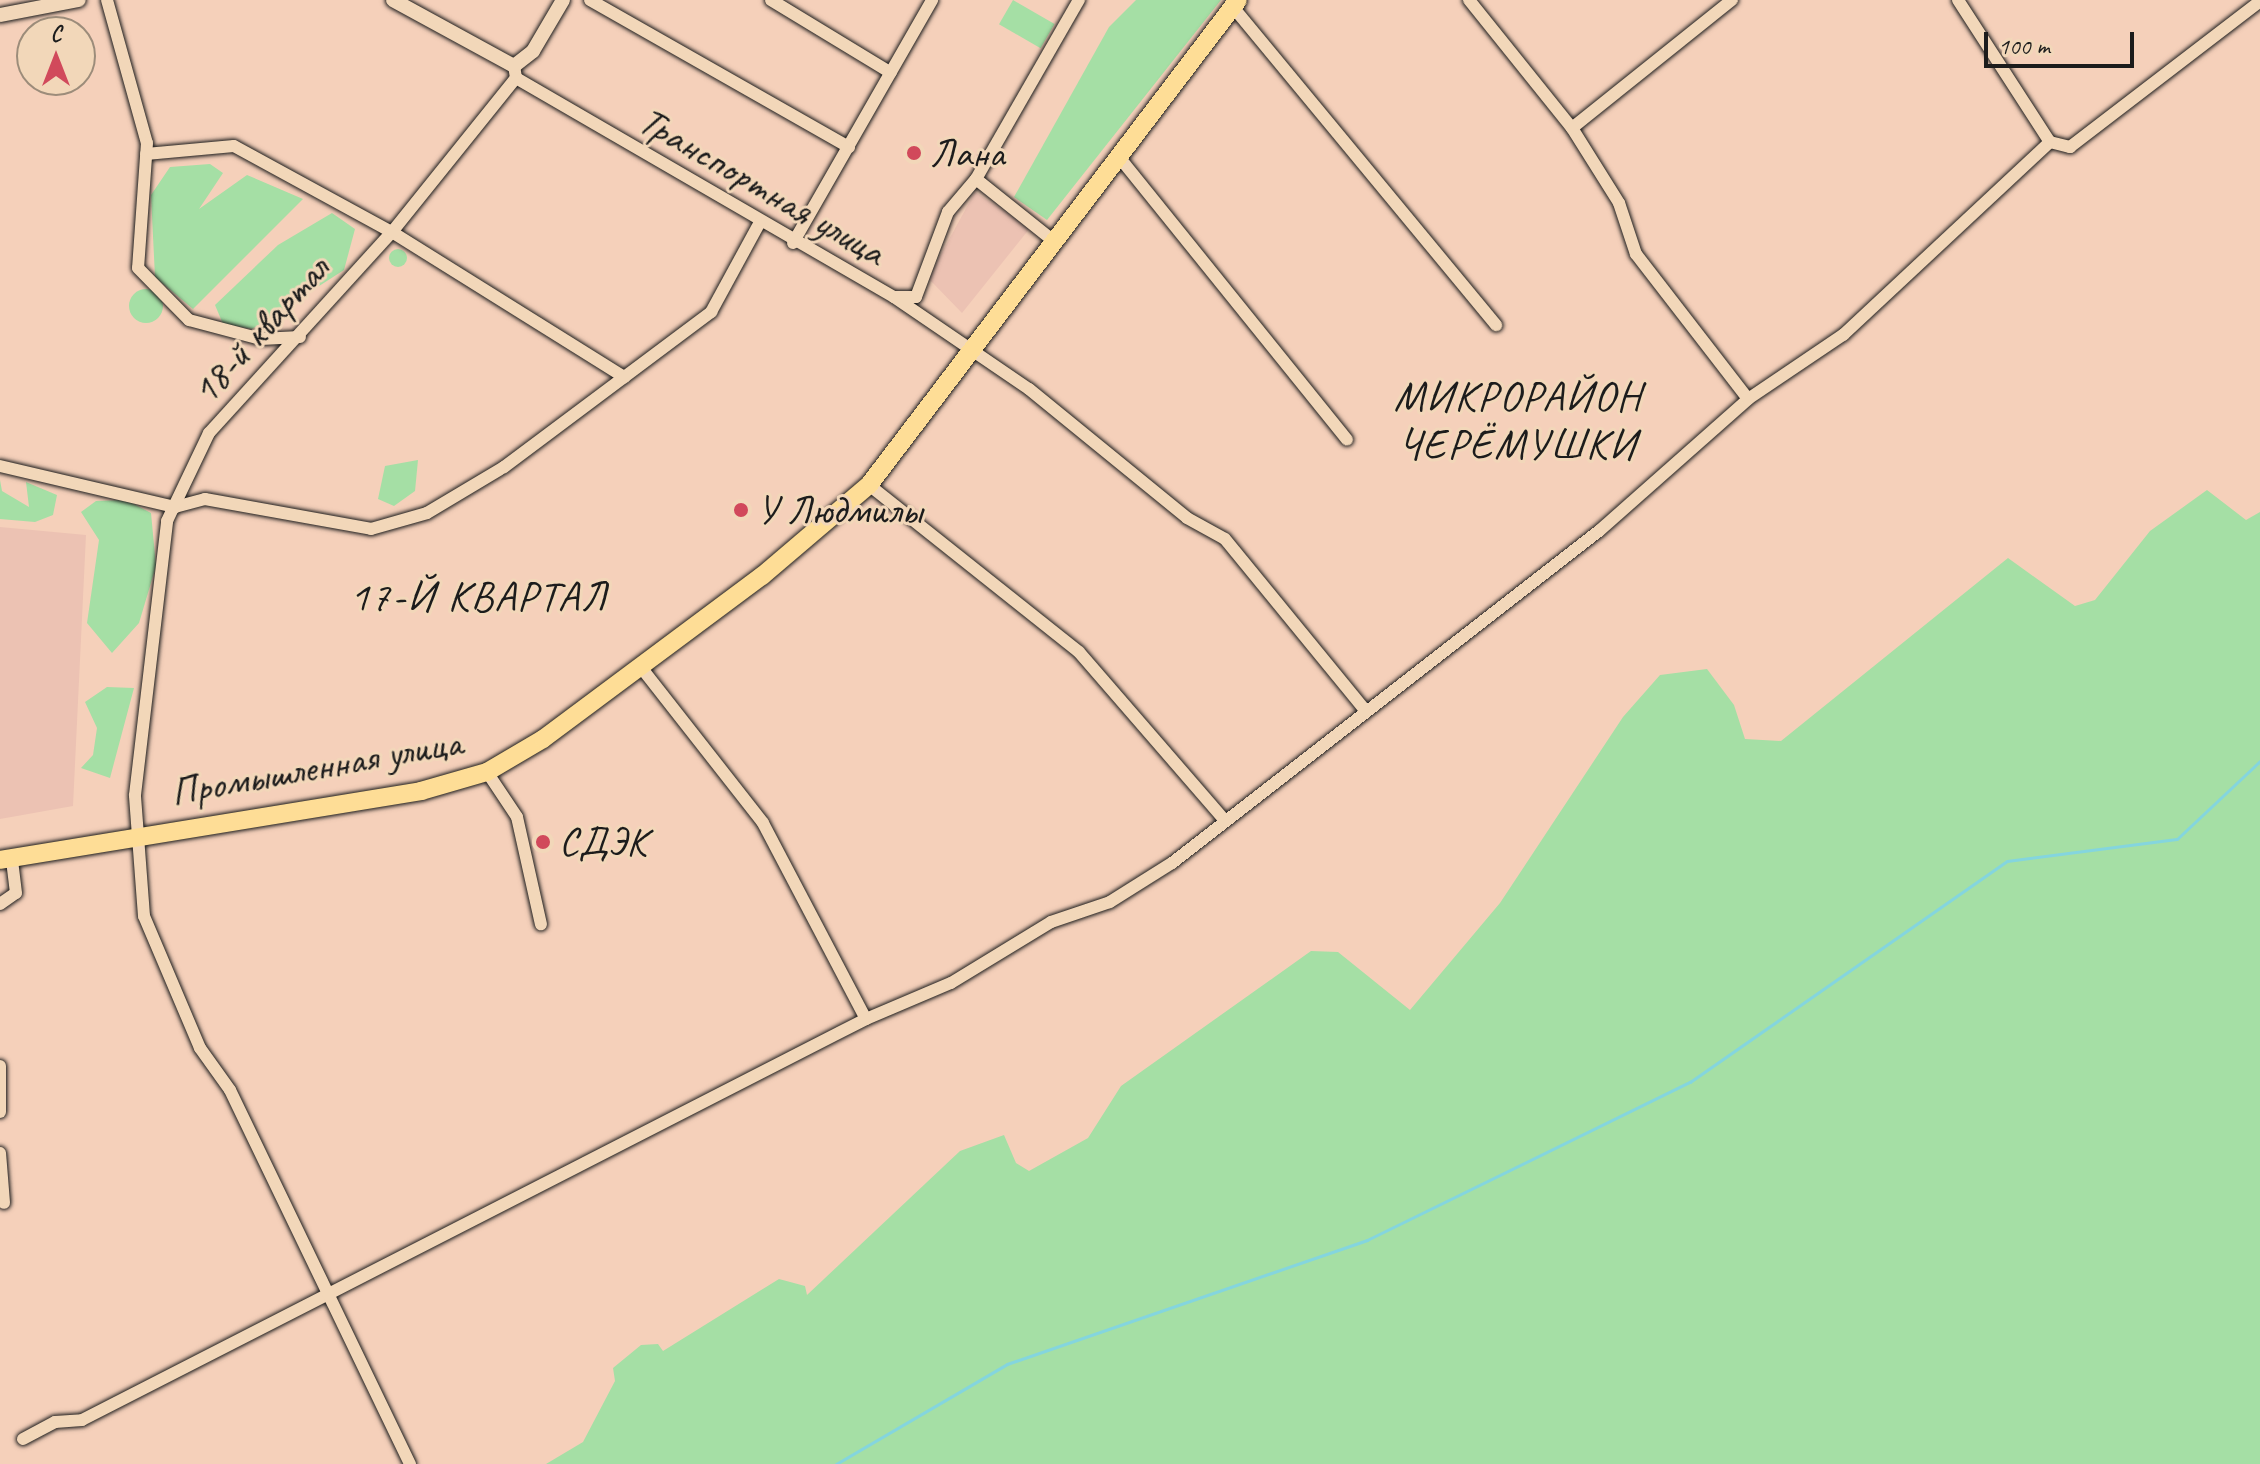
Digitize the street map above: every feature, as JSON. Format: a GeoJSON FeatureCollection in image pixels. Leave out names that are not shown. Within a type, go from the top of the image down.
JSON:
{"type":"FeatureCollection","features":[{"type":"Feature","properties":{"kind":"main road","name":"Промышленная улица"},"geometry":{"type":"LineString","coordinates":[[6,859],[421,791],[487,772],[640,666],[869,485],[973,353],[1235,3]]}},
{"type":"Feature","properties":{"kind":"street"},"geometry":{"type":"LineString","coordinates":[[0,15],[79,0]]}},
{"type":"Feature","properties":{"kind":"street"},"geometry":{"type":"LineString","coordinates":[[107,0],[146,154],[138,268],[189,320],[261,339],[300,337]]}},
{"type":"Feature","properties":{"kind":"street","name":"Транспортная улица"},"geometry":{"type":"LineString","coordinates":[[393,0],[413,5],[759,224],[894,297],[973,353],[1225,539],[1364,709]]}},
{"type":"Feature","properties":{"kind":"street"},"geometry":{"type":"LineString","coordinates":[[515,72],[533,51],[563,0]]}},
{"type":"Feature","properties":{"kind":"street"},"geometry":{"type":"LineString","coordinates":[[590,0],[849,147]]}},
{"type":"Feature","properties":{"kind":"street"},"geometry":{"type":"LineString","coordinates":[[771,0],[891,73]]}},
{"type":"Feature","properties":{"kind":"street"},"geometry":{"type":"LineString","coordinates":[[793,243],[932,0]]}},
{"type":"Feature","properties":{"kind":"street"},"geometry":{"type":"LineString","coordinates":[[894,297],[916,297],[948,212],[976,179],[1079,0]]}},
{"type":"Feature","properties":{"kind":"street"},"geometry":{"type":"LineString","coordinates":[[1469,0],[1572,128],[1619,203],[1636,254],[1748,399]]}},
{"type":"Feature","properties":{"kind":"street"},"geometry":{"type":"LineString","coordinates":[[1572,128],[1732,0]]}},
{"type":"Feature","properties":{"kind":"street"},"geometry":{"type":"LineString","coordinates":[[1958,0],[2050,142],[2070,147],[2103,126],[2260,1]]}},
{"type":"Feature","properties":{"kind":"street"},"geometry":{"type":"LineString","coordinates":[[1235,3],[1496,325]]}},
{"type":"Feature","properties":{"kind":"street","name":"18-й квартал"},"geometry":{"type":"LineString","coordinates":[[410,1464],[230,1090],[200,1048],[144,916],[133,836],[167,521],[209,433],[300,337],[392,232],[515,72]]}},
{"type":"Feature","properties":{"kind":"street"},"geometry":{"type":"LineString","coordinates":[[23,1439],[55,1422],[82,1420],[325,1291],[866,1019],[951,983],[1051,922],[1110,902],[1172,863],[1223,818],[1599,531],[1748,399],[1843,335],[2050,142]]}},
{"type":"Feature","properties":{"kind":"street"},"geometry":{"type":"LineString","coordinates":[[146,154],[234,146],[392,232],[624,377]]}},
{"type":"Feature","properties":{"kind":"street"},"geometry":{"type":"LineString","coordinates":[[1119,157],[1347,440]]}},
{"type":"Feature","properties":{"kind":"street"},"geometry":{"type":"LineString","coordinates":[[976,179],[1055,242]]}},
{"type":"Feature","properties":{"kind":"street"},"geometry":{"type":"LineString","coordinates":[[0,466],[175,507],[205,499],[371,529],[427,513],[504,467],[711,312],[759,224]]}},
{"type":"Feature","properties":{"kind":"street"},"geometry":{"type":"LineString","coordinates":[[869,485],[1079,652],[1223,818]]}},
{"type":"Feature","properties":{"kind":"street"},"geometry":{"type":"LineString","coordinates":[[640,666],[763,823],[866,1019]]}},
{"type":"Feature","properties":{"kind":"street"},"geometry":{"type":"LineString","coordinates":[[487,772],[517,817],[541,924]]}},
{"type":"Feature","properties":{"kind":"street"},"geometry":{"type":"LineString","coordinates":[[0,904],[16,893],[6,859]]}},
{"type":"Feature","properties":{"kind":"street"},"geometry":{"type":"LineString","coordinates":[[0,1066],[0,1112]]}},
{"type":"Feature","properties":{"kind":"street"},"geometry":{"type":"LineString","coordinates":[[0,1153],[4,1203]]}},
{"type":"Feature","properties":{"kind":"shaded area"},"geometry":{"type":"Polygon","coordinates":[[[975,192],[1030,228],[962,313],[928,278],[975,192]]]}},
{"type":"Feature","properties":{"kind":"shaded area"},"geometry":{"type":"Polygon","coordinates":[[[0,527],[86,535],[73,806],[0,819],[0,527]]]}},
{"type":"Feature","properties":{"kind":"green space"},"geometry":{"type":"Polygon","coordinates":[[[1013,0],[1055,24],[1041,48],[999,24],[1013,0]]]}},
{"type":"Feature","properties":{"kind":"green space"},"geometry":{"type":"Polygon","coordinates":[[[1136,0],[1221,0],[1047,220],[1014,197],[1109,27],[1136,0]]]}},
{"type":"Feature","properties":{"kind":"green space"},"geometry":{"type":"Polygon","coordinates":[[[210,164],[223,173],[199,209],[247,175],[303,199],[193,309],[155,277],[151,195],[170,167],[210,164]]]}},
{"type":"Feature","properties":{"kind":"green space"},"geometry":{"type":"Polygon","coordinates":[[[332,213],[355,229],[344,270],[252,329],[223,324],[215,305],[278,245],[332,213]]]}},
{"type":"Feature","properties":{"kind":"green space"},"geometry":{"type":"Polygon","coordinates":[[[398,249],[407,258],[398,267],[389,258],[398,249]]]}},
{"type":"Feature","properties":{"kind":"green space"},"geometry":{"type":"Polygon","coordinates":[[[146,289],[158,294],[163,306],[158,318],[146,323],[134,318],[129,306],[134,294],[146,289]]]}},
{"type":"Feature","properties":{"kind":"green space"},"geometry":{"type":"Polygon","coordinates":[[[418,460],[415,491],[394,506],[378,499],[385,466],[418,460]]]}},
{"type":"Feature","properties":{"kind":"green space"},"geometry":{"type":"Polygon","coordinates":[[[0,480],[2,491],[29,507],[26,482],[57,495],[53,515],[35,522],[0,519],[0,480]]]}},
{"type":"Feature","properties":{"kind":"green space"},"geometry":{"type":"Polygon","coordinates":[[[2207,490],[2246,520],[2260,512],[2260,1464],[546,1464],[583,1442],[615,1381],[613,1368],[641,1345],[658,1344],[663,1351],[779,1279],[805,1286],[807,1295],[960,1151],[1004,1135],[1016,1163],[1029,1171],[1088,1138],[1121,1086],[1311,951],[1338,952],[1410,1010],[1500,903],[1623,717],[1660,675],[1707,669],[1734,705],[1745,739],[1781,741],[2008,558],[2075,606],[2095,600],[2150,531],[2207,490]]]}},
{"type":"Feature","properties":{"kind":"green space"},"geometry":{"type":"Polygon","coordinates":[[[126,500],[151,513],[156,566],[139,623],[112,653],[87,623],[99,540],[81,512],[96,501],[126,500]]]}},
{"type":"Feature","properties":{"kind":"green space"},"geometry":{"type":"Polygon","coordinates":[[[107,687],[134,688],[110,778],[81,768],[93,755],[97,728],[85,702],[107,687]]]}},
{"type":"Feature","properties":{"kind":"waterway"},"geometry":{"type":"LineString","coordinates":[[836,1464],[1007,1364],[1367,1240],[1690,1082],[2007,861],[2177,839],[2260,761]]}},
{"type":"Feature","properties":{"kind":"place","name":"Лана"},"geometry":{"type":"Point","coordinates":[914,153]}},
{"type":"Feature","properties":{"kind":"place","name":"У Людмилы"},"geometry":{"type":"Point","coordinates":[741,510]}},
{"type":"Feature","properties":{"kind":"place","name":"СДЭК"},"geometry":{"type":"Point","coordinates":[543,842]}},
{"type":"Feature","properties":{"kind":"district","name":"МИКРОРАЙОН ЧЕРЁМУШКИ"},"geometry":{"type":"Point","coordinates":[1518,421]}},
{"type":"Feature","properties":{"kind":"district","name":"17-Й КВАРТАЛ"},"geometry":{"type":"Point","coordinates":[479,597]}}]}
